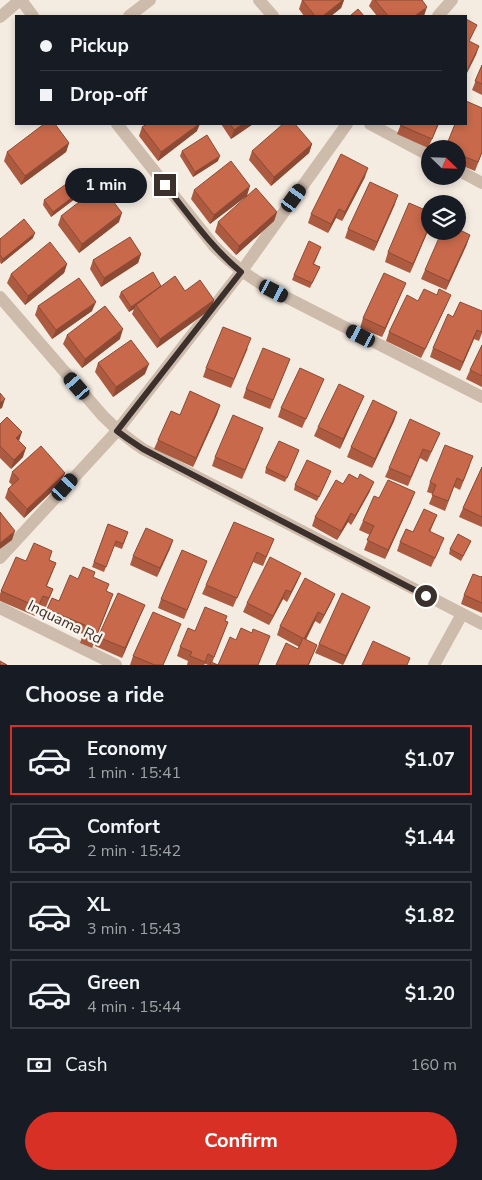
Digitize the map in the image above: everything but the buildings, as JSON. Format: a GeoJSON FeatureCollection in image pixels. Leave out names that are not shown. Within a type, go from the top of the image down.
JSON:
{"type":"FeatureCollection","features":[{"type":"Feature","properties":{"kind":"street"},"geometry":{"type":"LineString","coordinates":[[0,16],[20,0],[32,15]]}},
{"type":"Feature","properties":{"kind":"street"},"geometry":{"type":"LineString","coordinates":[[130,15],[150,0]]}},
{"type":"Feature","properties":{"kind":"street"},"geometry":{"type":"LineString","coordinates":[[259,0],[272,15]]}},
{"type":"Feature","properties":{"kind":"street"},"geometry":{"type":"LineString","coordinates":[[439,15],[452,0]]}},
{"type":"Feature","properties":{"kind":"street"},"geometry":{"type":"LineString","coordinates":[[118,125],[214,246],[241,272],[274,291],[482,397]]}},
{"type":"Feature","properties":{"kind":"street"},"geometry":{"type":"LineString","coordinates":[[0,558],[117,431],[241,272],[346,125]]}},
{"type":"Feature","properties":{"kind":"street"},"geometry":{"type":"LineString","coordinates":[[372,125],[421,151]]}},
{"type":"Feature","properties":{"kind":"street"},"geometry":{"type":"LineString","coordinates":[[466,174],[482,183]]}},
{"type":"Feature","properties":{"kind":"street"},"geometry":{"type":"LineString","coordinates":[[0,296],[117,431],[128,439],[143,449],[482,624]]}},
{"type":"Feature","properties":{"kind":"street","name":"Inquama Rd"},"geometry":{"type":"LineString","coordinates":[[0,608],[116,665]]}},
{"type":"Feature","properties":{"kind":"street"},"geometry":{"type":"LineString","coordinates":[[434,665],[462,614]]}},
{"type":"Feature","properties":{"kind":"route"},"geometry":{"type":"LineString","coordinates":[[165,185],[214,246],[241,272],[117,431],[143,449],[426,596]]}}]}
